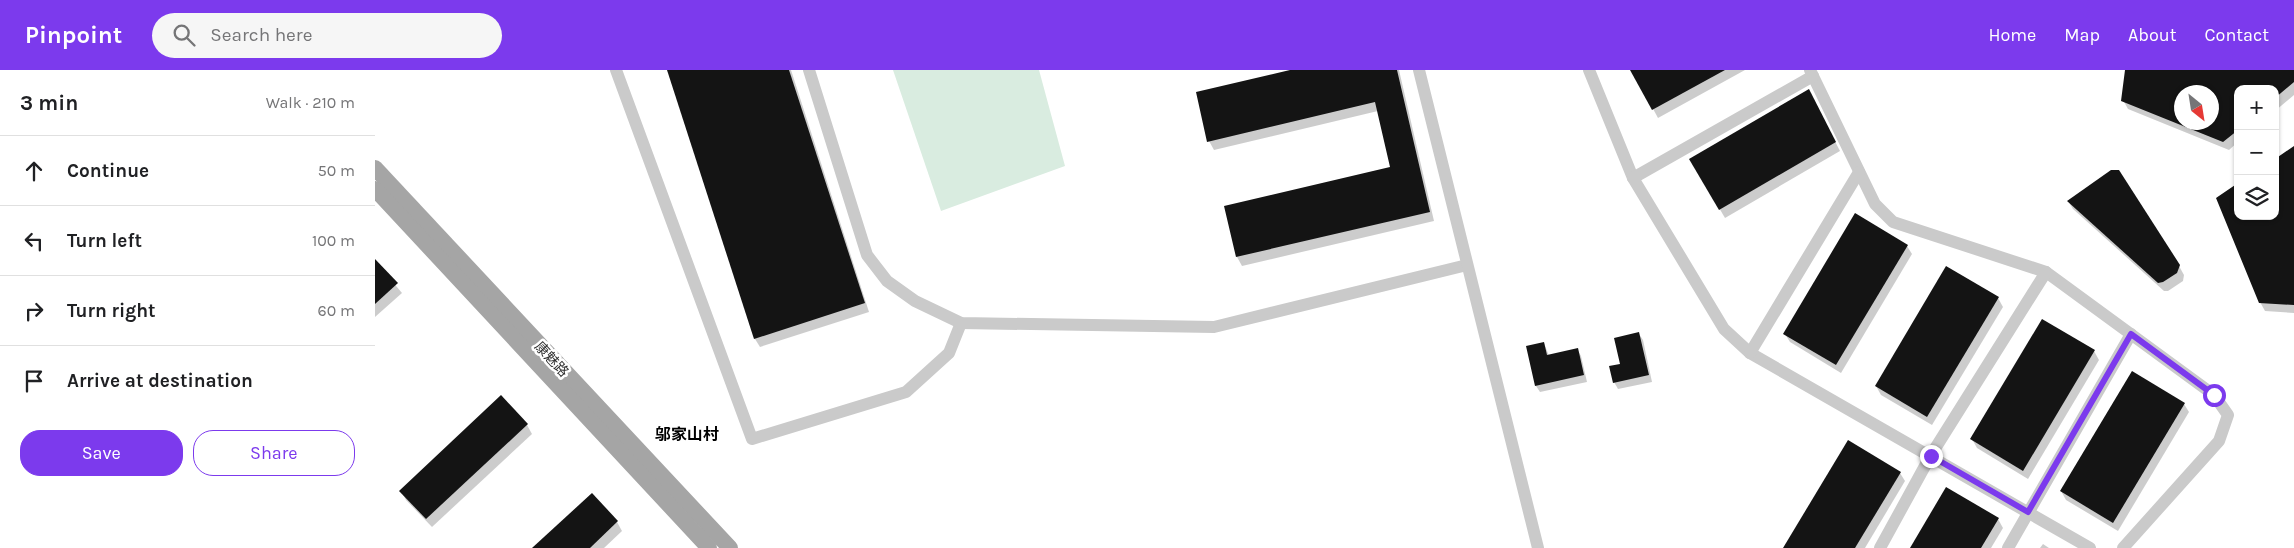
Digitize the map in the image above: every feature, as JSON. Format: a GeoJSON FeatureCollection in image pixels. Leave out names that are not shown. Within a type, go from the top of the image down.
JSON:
{"type":"FeatureCollection","features":[{"type":"Feature","properties":{"kind":"main road","name":"康魅路"},"geometry":{"type":"LineString","coordinates":[[375,168],[730,548]]}},
{"type":"Feature","properties":{"kind":"main road","name":"康魅路"},"geometry":{"type":"LineString","coordinates":[[375,189],[709,548]]}},
{"type":"Feature","properties":{"kind":"street"},"geometry":{"type":"LineString","coordinates":[[617,70],[753,439],[905,392],[949,353],[961,324]]}},
{"type":"Feature","properties":{"kind":"street"},"geometry":{"type":"LineString","coordinates":[[809,70],[867,255],[887,281],[915,301],[961,324],[1213,327],[1467,265]]}},
{"type":"Feature","properties":{"kind":"street"},"geometry":{"type":"LineString","coordinates":[[1419,70],[1537,548]]}},
{"type":"Feature","properties":{"kind":"street"},"geometry":{"type":"LineString","coordinates":[[1589,70],[1633,178],[1724,329],[1750,353],[2090,548]]}},
{"type":"Feature","properties":{"kind":"street"},"geometry":{"type":"LineString","coordinates":[[1633,178],[1812,73],[1875,204],[1893,222],[2046,272],[2214,395],[2228,415],[2219,441],[2123,548]]}},
{"type":"Feature","properties":{"kind":"street"},"geometry":{"type":"LineString","coordinates":[[1750,353],[1859,172]]}},
{"type":"Feature","properties":{"kind":"street"},"geometry":{"type":"LineString","coordinates":[[1880,548],[1931,456],[2046,272]]}},
{"type":"Feature","properties":{"kind":"street"},"geometry":{"type":"LineString","coordinates":[[2008,548],[2131,334]]}},
{"type":"Feature","properties":{"kind":"green space"},"geometry":{"type":"Polygon","coordinates":[[[893,70],[1039,70],[1065,166],[941,211],[893,70]]]}},
{"type":"Feature","properties":{"kind":"building"},"geometry":{"type":"Polygon","coordinates":[[[667,70],[789,70],[865,303],[754,339],[667,70]]]}},
{"type":"Feature","properties":{"kind":"building"},"geometry":{"type":"Polygon","coordinates":[[[1290,70],[1397,70],[1430,212],[1236,257],[1224,206],[1390,167],[1375,102],[1207,142],[1196,92],[1290,70]]]}},
{"type":"Feature","properties":{"kind":"building"},"geometry":{"type":"Polygon","coordinates":[[[1630,70],[1725,70],[1652,110],[1630,70]]]}},
{"type":"Feature","properties":{"kind":"building"},"geometry":{"type":"Polygon","coordinates":[[[2125,70],[2294,70],[2294,82],[2279,95],[2279,85],[2234,85],[2234,133],[2223,142],[2193,130],[2219,130],[2219,85],[2174,85],[2174,122],[2121,101],[2125,70]]]}},
{"type":"Feature","properties":{"kind":"building"},"geometry":{"type":"Polygon","coordinates":[[[1809,89],[1836,142],[1719,210],[1689,159],[1809,89]]]}},
{"type":"Feature","properties":{"kind":"building"},"geometry":{"type":"Polygon","coordinates":[[[2294,146],[2294,305],[2259,303],[2216,198],[2234,186],[2234,220],[2279,220],[2279,156],[2294,146]]]}},
{"type":"Feature","properties":{"kind":"building"},"geometry":{"type":"Polygon","coordinates":[[[2111,170],[2119,170],[2180,265],[2177,273],[2163,282],[2158,283],[2067,201],[2111,170]]]}},
{"type":"Feature","properties":{"kind":"building"},"geometry":{"type":"Polygon","coordinates":[[[1855,213],[1908,245],[1836,365],[1783,334],[1855,213]]]}},
{"type":"Feature","properties":{"kind":"building"},"geometry":{"type":"Polygon","coordinates":[[[375,259],[398,283],[375,304],[375,259]]]}},
{"type":"Feature","properties":{"kind":"building"},"geometry":{"type":"Polygon","coordinates":[[[1946,266],[1999,297],[1927,417],[1875,386],[1946,266]]]}},
{"type":"Feature","properties":{"kind":"building"},"geometry":{"type":"Polygon","coordinates":[[[2042,319],[2095,350],[2023,471],[1970,439],[2042,319]]]}},
{"type":"Feature","properties":{"kind":"building"},"geometry":{"type":"Polygon","coordinates":[[[1639,332],[1649,375],[1613,383],[1609,366],[1620,364],[1614,338],[1639,332]]]}},
{"type":"Feature","properties":{"kind":"building"},"geometry":{"type":"Polygon","coordinates":[[[1544,342],[1547,355],[1578,348],[1584,375],[1535,386],[1526,346],[1544,342]]]}},
{"type":"Feature","properties":{"kind":"building"},"geometry":{"type":"Polygon","coordinates":[[[2132,371],[2185,403],[2113,523],[2060,491],[2132,371]]]}},
{"type":"Feature","properties":{"kind":"building"},"geometry":{"type":"Polygon","coordinates":[[[501,395],[528,424],[426,519],[399,491],[501,395]]]}},
{"type":"Feature","properties":{"kind":"building"},"geometry":{"type":"Polygon","coordinates":[[[1848,440],[1901,472],[1855,548],[1783,548],[1848,440]]]}},
{"type":"Feature","properties":{"kind":"building"},"geometry":{"type":"Polygon","coordinates":[[[1946,487],[1999,518],[1981,548],[1910,548],[1946,487]]]}},
{"type":"Feature","properties":{"kind":"building"},"geometry":{"type":"Polygon","coordinates":[[[592,493],[618,521],[590,548],[532,548],[592,493]]]}},
{"type":"Feature","properties":{"kind":"district","name":"邬家山村"},"geometry":{"type":"Point","coordinates":[687,434]}},
{"type":"Feature","properties":{"kind":"route"},"geometry":{"type":"LineString","coordinates":[[1931,456],[2028,512],[2131,334],[2214,395]]}}]}
